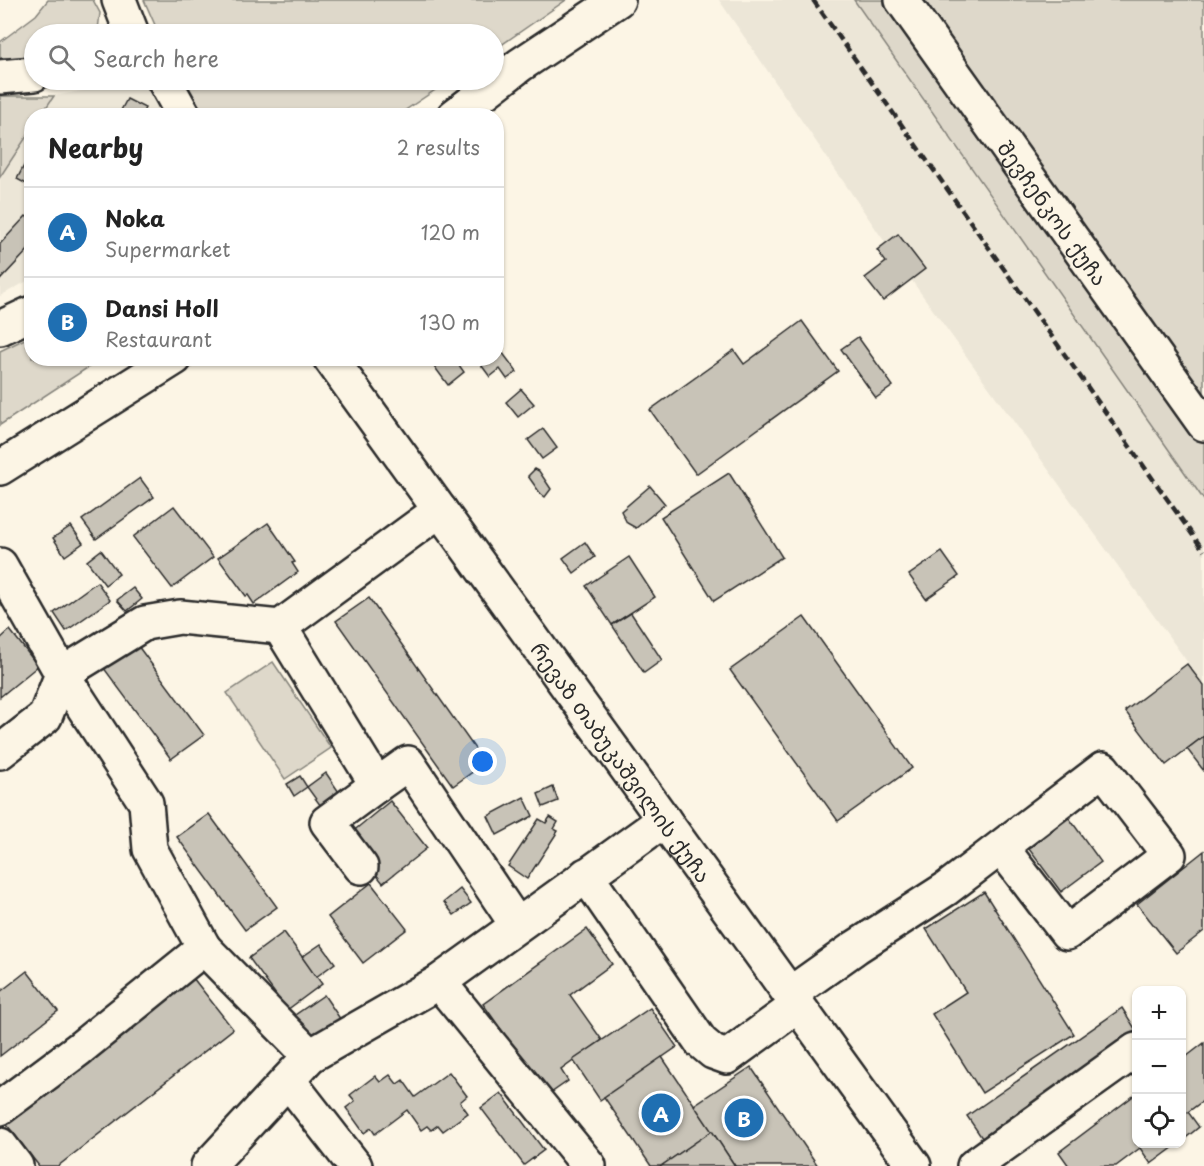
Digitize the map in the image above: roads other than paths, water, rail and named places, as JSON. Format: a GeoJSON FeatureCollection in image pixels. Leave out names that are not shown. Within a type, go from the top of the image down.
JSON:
{"type":"FeatureCollection","features":[{"type":"Feature","properties":{"kind":"street"},"geometry":{"type":"LineString","coordinates":[[119,0],[128,24]]}},
{"type":"Feature","properties":{"kind":"street"},"geometry":{"type":"LineString","coordinates":[[504,77],[618,0]]}},
{"type":"Feature","properties":{"kind":"street","name":"შევჩენკოს ქუჩა"},"geometry":{"type":"LineString","coordinates":[[902,0],[1204,424]]}},
{"type":"Feature","properties":{"kind":"street"},"geometry":{"type":"LineString","coordinates":[[0,77],[24,75]]}},
{"type":"Feature","properties":{"kind":"street"},"geometry":{"type":"LineString","coordinates":[[170,90],[180,108]]}},
{"type":"Feature","properties":{"kind":"street"},"geometry":{"type":"LineString","coordinates":[[464,108],[488,90]]}},
{"type":"Feature","properties":{"kind":"street"},"geometry":{"type":"LineString","coordinates":[[0,328],[24,317]]}},
{"type":"Feature","properties":{"kind":"street"},"geometry":{"type":"LineString","coordinates":[[0,468],[162,366]]}},
{"type":"Feature","properties":{"kind":"street","name":"რევაზ თაბუკაშვილის ქუჩა"},"geometry":{"type":"LineString","coordinates":[[336,366],[794,1000],[902,1162]]}},
{"type":"Feature","properties":{"kind":"street"},"geometry":{"type":"LineString","coordinates":[[0,752],[45,717],[62,674],[145,623],[180,617],[280,627],[440,510]]}},
{"type":"Feature","properties":{"kind":"street"},"geometry":{"type":"LineString","coordinates":[[0,565],[62,674],[146,804],[150,849],[204,948],[310,1056]]}},
{"type":"Feature","properties":{"kind":"street"},"geometry":{"type":"LineString","coordinates":[[280,627],[377,785]]}},
{"type":"Feature","properties":{"kind":"street"},"geometry":{"type":"LineString","coordinates":[[361,867],[327,822],[408,763],[517,925]]}},
{"type":"Feature","properties":{"kind":"street"},"geometry":{"type":"LineString","coordinates":[[586,874],[700,1042],[713,1052],[727,1057],[856,947],[946,889],[1103,769],[1169,855],[1066,933],[1001,847]]}},
{"type":"Feature","properties":{"kind":"street"},"geometry":{"type":"LineString","coordinates":[[208,1166],[310,1056],[439,982],[664,820]]}},
{"type":"Feature","properties":{"kind":"street"},"geometry":{"type":"LineString","coordinates":[[0,1108],[204,948]]}},
{"type":"Feature","properties":{"kind":"street"},"geometry":{"type":"LineString","coordinates":[[439,982],[589,1166]]}},
{"type":"Feature","properties":{"kind":"street"},"geometry":{"type":"LineString","coordinates":[[974,1166],[1132,1054]]}},
{"type":"Feature","properties":{"kind":"street"},"geometry":{"type":"LineString","coordinates":[[288,1080],[355,1166]]}},
{"type":"Feature","properties":{"kind":"street"},"geometry":{"type":"LineString","coordinates":[[0,1145],[16,1166]]}},
{"type":"Feature","properties":{"kind":"railway"},"geometry":{"type":"LineString","coordinates":[[813,0],[1204,551]]}},
{"type":"Feature","properties":{"kind":"place","name":"Noka"},"geometry":{"type":"Point","coordinates":[661,1113]}},
{"type":"Feature","properties":{"kind":"place","name":"Dansi Holl"},"geometry":{"type":"Point","coordinates":[744,1118]}}]}
